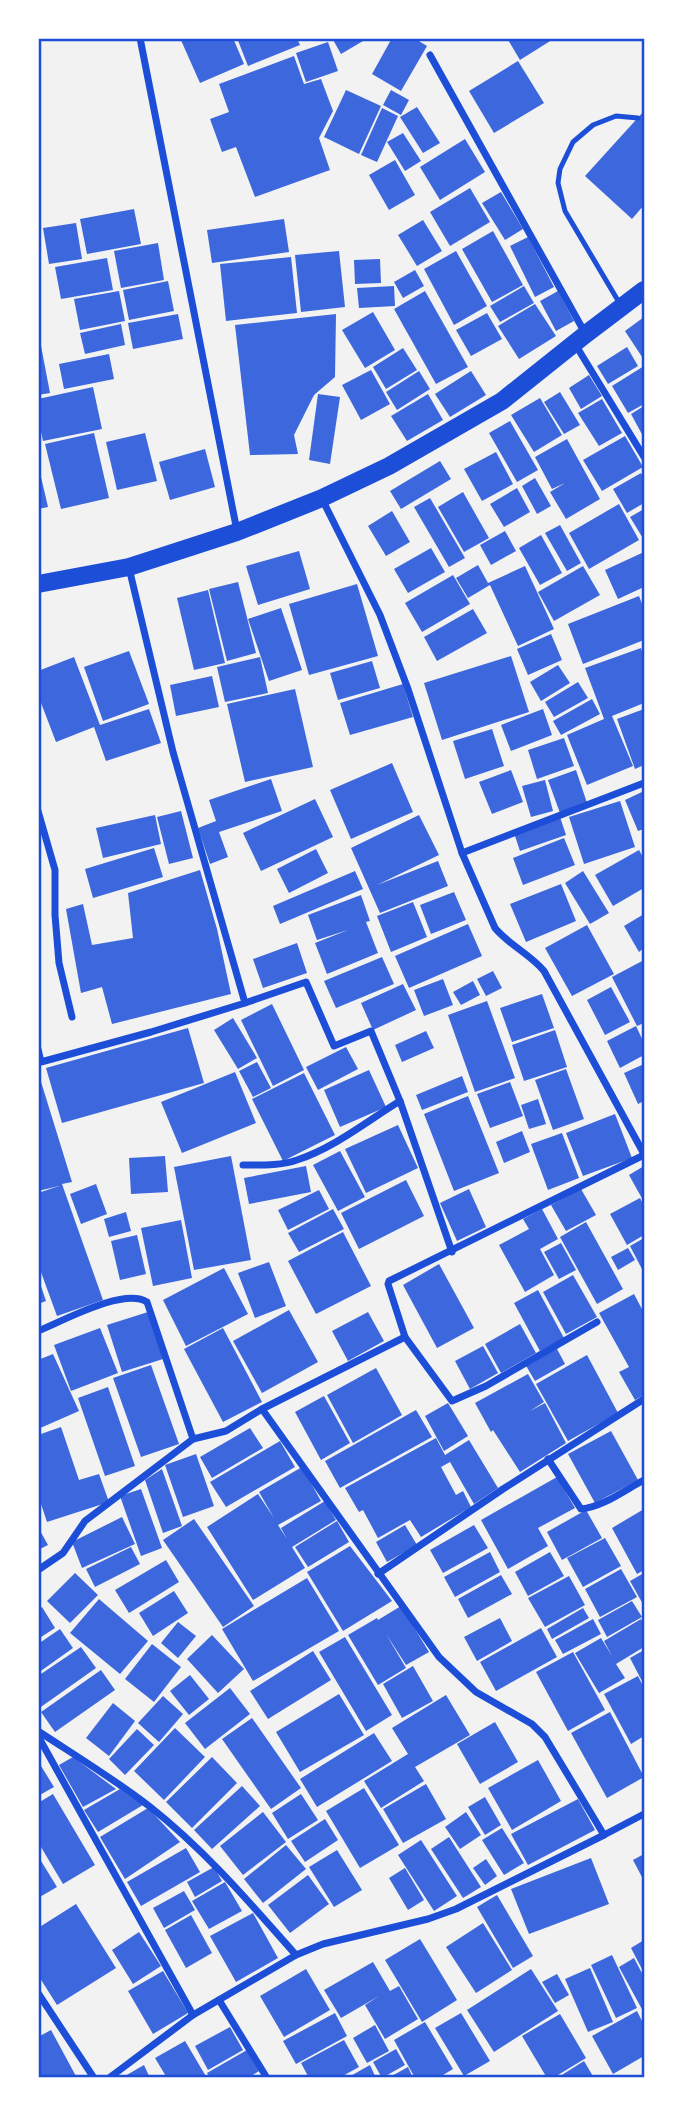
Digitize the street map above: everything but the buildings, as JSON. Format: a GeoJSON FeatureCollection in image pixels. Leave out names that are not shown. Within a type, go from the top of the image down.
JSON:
{"type":"FeatureCollection","features":[{"type":"Feature","properties":{"kind":"main road"},"geometry":{"type":"LineString","coordinates":[[38,584],[129,567],[237,532],[321,498],[389,466],[502,401],[645,290]]}},
{"type":"Feature","properties":{"kind":"street"},"geometry":{"type":"LineString","coordinates":[[140,38],[237,532]]}},
{"type":"Feature","properties":{"kind":"street"},"geometry":{"type":"LineString","coordinates":[[429,55],[645,457]]}},
{"type":"Feature","properties":{"kind":"street"},"geometry":{"type":"LineString","coordinates":[[321,498],[380,615],[408,689],[462,853],[495,928],[536,961],[544,971],[645,1155],[389,1281],[388,1288],[405,1337],[453,1401],[486,1386],[597,1322]]}},
{"type":"Feature","properties":{"kind":"street"},"geometry":{"type":"LineString","coordinates":[[129,567],[173,752],[245,1003]]}},
{"type":"Feature","properties":{"kind":"street"},"geometry":{"type":"LineString","coordinates":[[462,853],[645,783]]}},
{"type":"Feature","properties":{"kind":"street"},"geometry":{"type":"LineString","coordinates":[[38,811],[55,870],[59,962],[72,1017]]}},
{"type":"Feature","properties":{"kind":"street"},"geometry":{"type":"LineString","coordinates":[[38,1049],[41,1062],[245,1003],[306,982],[334,1046],[371,1031],[400,1101],[452,1252]]}},
{"type":"Feature","properties":{"kind":"street"},"geometry":{"type":"LineString","coordinates":[[243,1165],[297,1160],[400,1101]]}},
{"type":"Feature","properties":{"kind":"street"},"geometry":{"type":"LineString","coordinates":[[38,1331],[103,1304],[140,1297],[147,1302],[193,1439]]}},
{"type":"Feature","properties":{"kind":"street"},"geometry":{"type":"LineString","coordinates":[[38,1570],[63,1553],[85,1521],[193,1439],[226,1431],[262,1409],[405,1337]]}},
{"type":"Feature","properties":{"kind":"street"},"geometry":{"type":"LineString","coordinates":[[378,1574],[548,1459],[645,1399]]}},
{"type":"Feature","properties":{"kind":"street"},"geometry":{"type":"LineString","coordinates":[[262,1409],[439,1657],[476,1692],[532,1724],[545,1737],[604,1835]]}},
{"type":"Feature","properties":{"kind":"street"},"geometry":{"type":"LineString","coordinates":[[548,1459],[581,1509],[615,1496],[645,1480]]}},
{"type":"Feature","properties":{"kind":"street"},"geometry":{"type":"LineString","coordinates":[[38,1734],[149,1806],[180,1832],[222,1871],[296,1955]]}},
{"type":"Feature","properties":{"kind":"street"},"geometry":{"type":"LineString","coordinates":[[38,1734],[193,2015]]}},
{"type":"Feature","properties":{"kind":"street"},"geometry":{"type":"LineString","coordinates":[[109,2077],[193,2015],[296,1955],[323,1944],[428,1919],[456,1909],[645,1814]]}},
{"type":"Feature","properties":{"kind":"street"},"geometry":{"type":"LineString","coordinates":[[38,1993],[94,2077]]}},
{"type":"Feature","properties":{"kind":"street"},"geometry":{"type":"LineString","coordinates":[[219,2000],[267,2077]]}},
{"type":"Feature","properties":{"kind":"lane"},"geometry":{"type":"LineString","coordinates":[[621,307],[565,211],[558,183],[560,169],[573,142],[593,125],[616,116],[638,118]]}}]}
